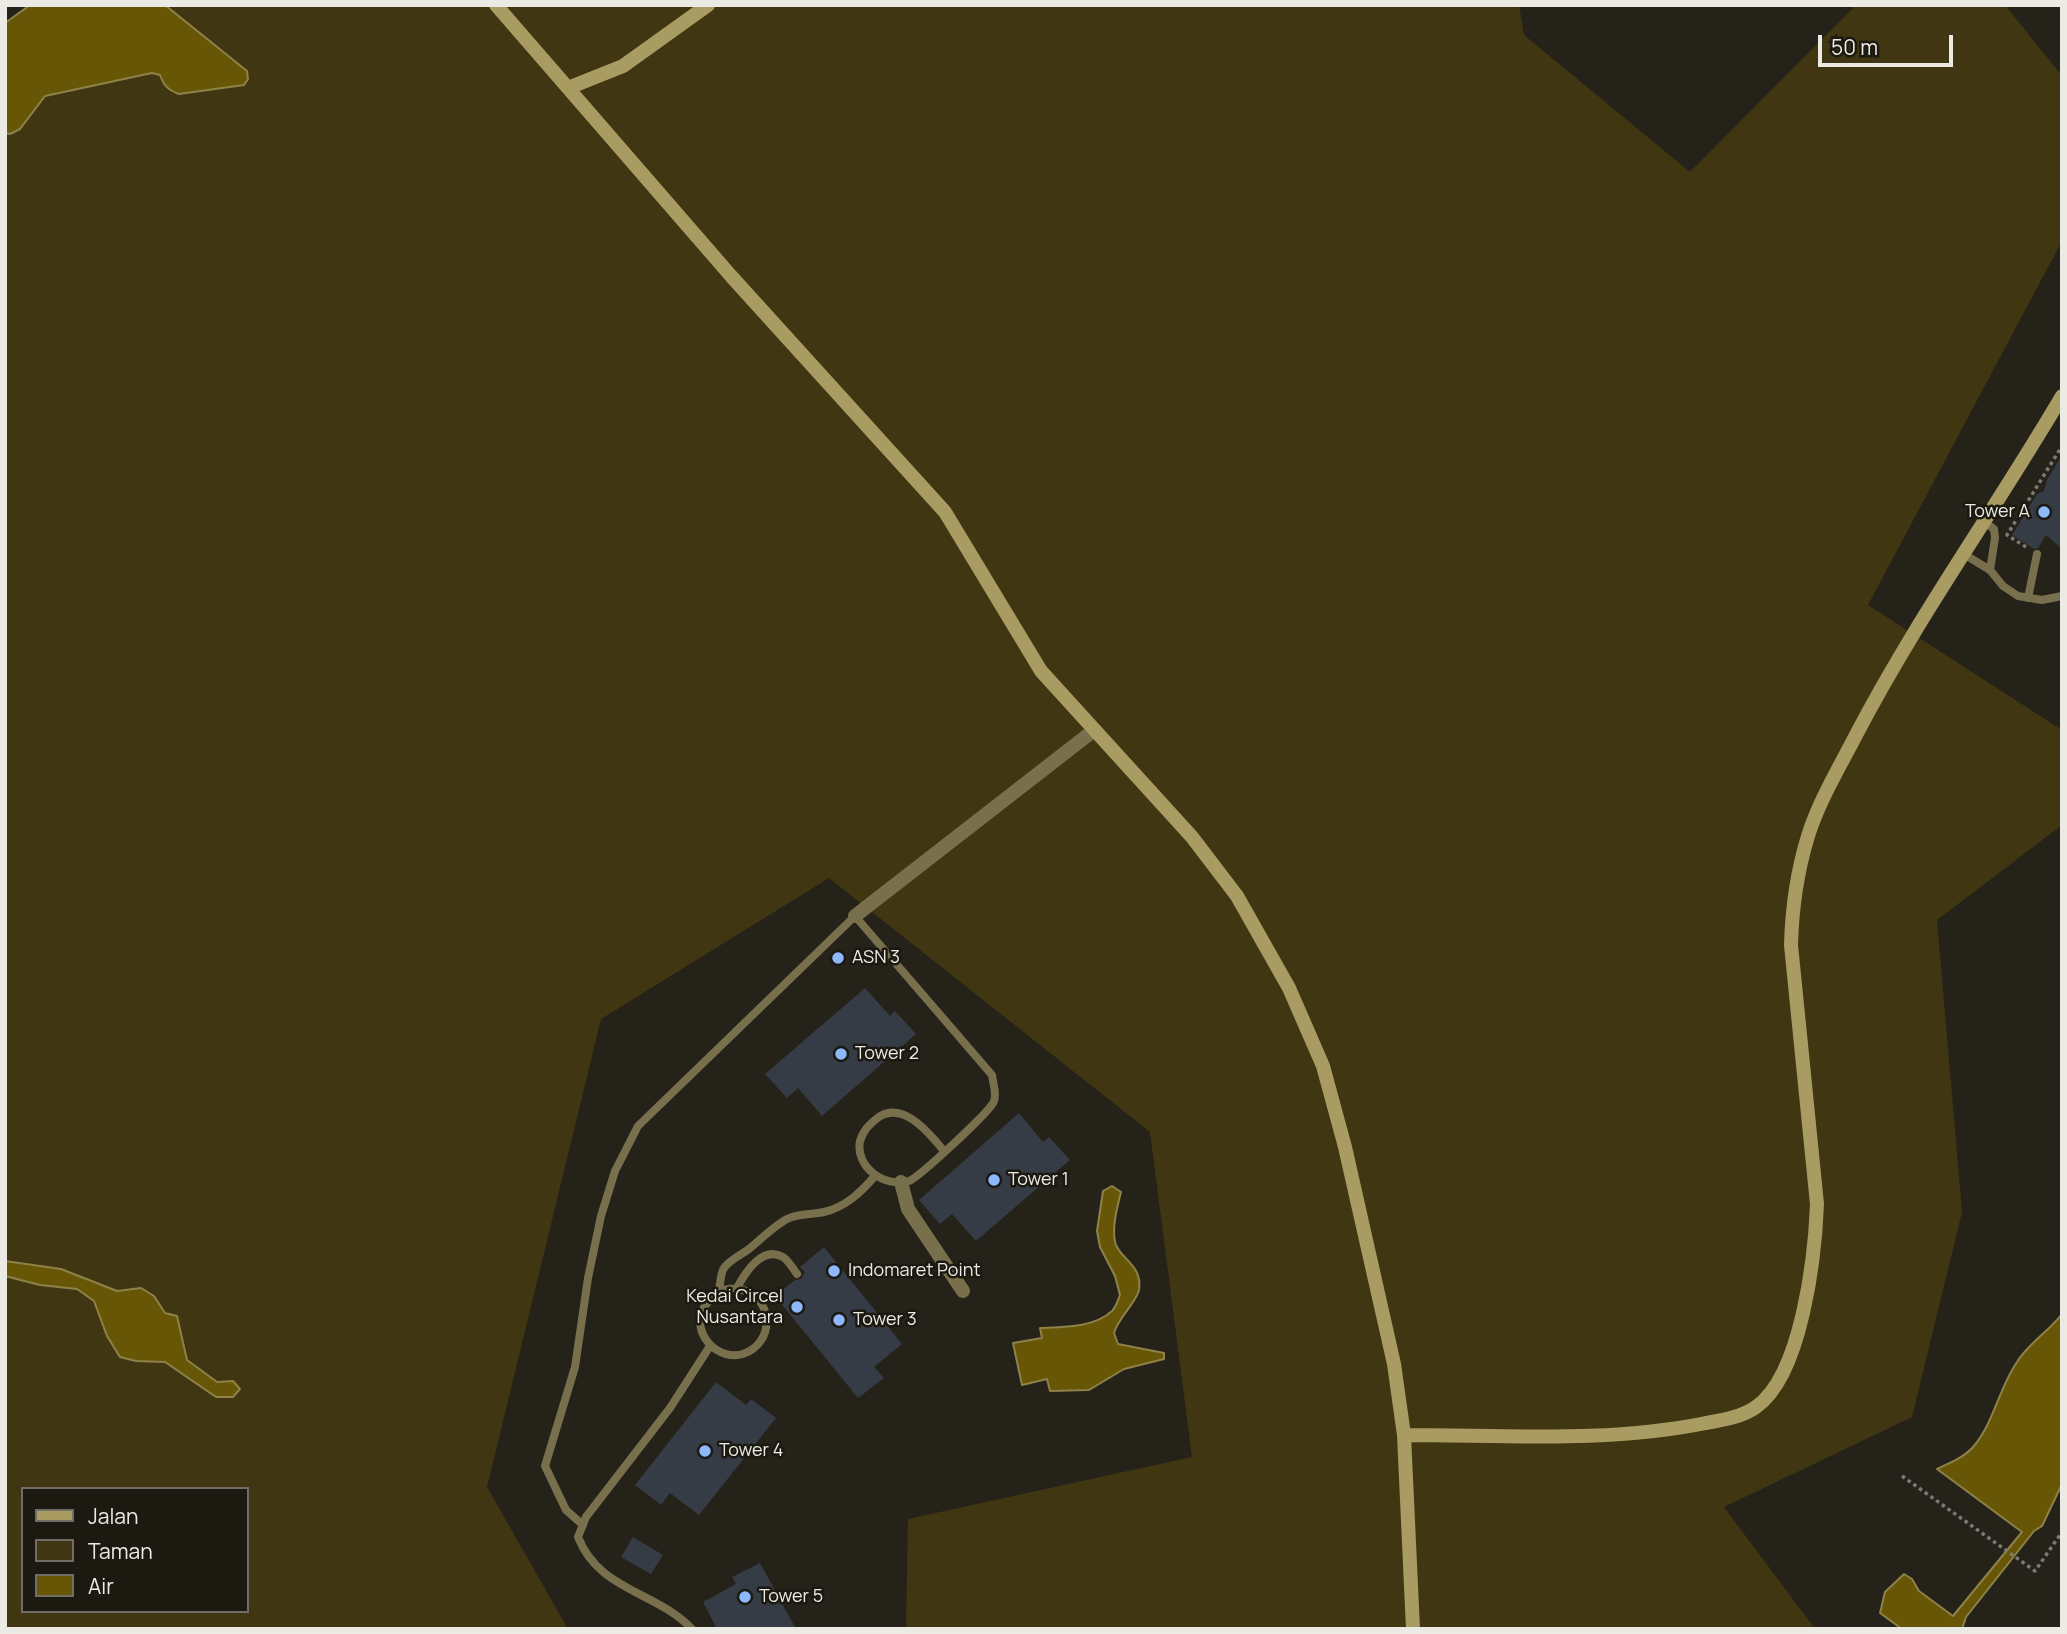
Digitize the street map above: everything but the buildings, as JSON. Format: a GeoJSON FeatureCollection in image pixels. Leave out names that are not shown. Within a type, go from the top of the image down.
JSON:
{"type":"FeatureCollection","features":[{"type":"Feature","properties":{"kind":"street"},"geometry":{"type":"LineString","coordinates":[[496,5],[731,276],[945,512],[1041,671],[1199,847],[1237,896],[1289,988],[1323,1066],[1345,1147],[1394,1364],[1404,1434],[1413,1629]]}},
{"type":"Feature","properties":{"kind":"street"},"geometry":{"type":"LineString","coordinates":[[568,88],[623,66],[708,5]]}},
{"type":"Feature","properties":{"kind":"street"},"geometry":{"type":"LineString","coordinates":[[1404,1434],[1588,1436],[1678,1429],[1730,1419],[1756,1407],[1779,1382],[1793,1349],[1815,1246],[1816,1204],[1791,945],[1798,871],[1809,833],[1827,791],[1877,696],[1962,553],[2062,396]]}},
{"type":"Feature","properties":{"kind":"street"},"geometry":{"type":"LineString","coordinates":[[855,916],[1093,731]]}},
{"type":"Feature","properties":{"kind":"street"},"geometry":{"type":"LineString","coordinates":[[901,1181],[908,1209],[963,1291]]}},
{"type":"Feature","properties":{"kind":"lane"},"geometry":{"type":"LineString","coordinates":[[1983,521],[1994,529],[1990,570]]}},
{"type":"Feature","properties":{"kind":"lane"},"geometry":{"type":"LineString","coordinates":[[1962,553],[1990,570],[2003,586],[2018,596],[2042,600],[2062,596]]}},
{"type":"Feature","properties":{"kind":"lane"},"geometry":{"type":"LineString","coordinates":[[2028,598],[2037,554]]}},
{"type":"Feature","properties":{"kind":"lane"},"geometry":{"type":"LineString","coordinates":[[583,1525],[566,1510],[545,1466],[575,1367],[588,1278],[601,1216],[615,1171],[638,1126],[855,916],[992,1075],[994,1102],[984,1116],[911,1181],[892,1182],[875,1176],[862,1161],[860,1143],[864,1130],[879,1116],[892,1113],[908,1116],[923,1126],[944,1151]]}},
{"type":"Feature","properties":{"kind":"lane"},"geometry":{"type":"LineString","coordinates":[[718,1291],[723,1268],[787,1219],[840,1206],[858,1196],[875,1176]]}},
{"type":"Feature","properties":{"kind":"lane"},"geometry":{"type":"LineString","coordinates":[[737,1288],[748,1269],[761,1258],[775,1255],[785,1258],[797,1274]]}},
{"type":"Feature","properties":{"kind":"lane"},"geometry":{"type":"LineString","coordinates":[[737,1288],[752,1293],[763,1305],[768,1320],[765,1336],[755,1349],[740,1355],[724,1354],[710,1346],[701,1333],[700,1316],[706,1302],[718,1291],[737,1288]]}},
{"type":"Feature","properties":{"kind":"lane"},"geometry":{"type":"LineString","coordinates":[[692,1629],[674,1614],[600,1572],[584,1553],[578,1537],[586,1517],[670,1408],[710,1346]]}},
{"type":"Feature","properties":{"kind":"path"},"geometry":{"type":"LineString","coordinates":[[2037,554],[2007,535],[2062,446]]}},
{"type":"Feature","properties":{"kind":"path"},"geometry":{"type":"LineString","coordinates":[[1902,1476],[2035,1572],[2062,1532]]}},
{"type":"Feature","properties":{"kind":"green space"},"geometry":{"type":"Polygon","coordinates":[[[57,5],[1519,5],[1524,35],[1690,172],[1856,5],[2005,5],[2062,76],[2062,241],[1868,605],[2062,730],[2062,825],[1937,920],[1962,1212],[1912,1417],[1724,1507],[1815,1629],[906,1629],[908,1519],[1192,1457],[1150,1132],[829,878],[601,1019],[487,1487],[568,1629],[5,1629],[5,64],[57,5]]]}},
{"type":"Feature","properties":{"kind":"water"},"geometry":{"type":"Polygon","coordinates":[[[30,5],[165,5],[247,71],[248,79],[244,85],[179,94],[167,87],[160,75],[152,73],[45,96],[20,129],[10,134],[5,133],[5,23],[30,5]]]}},
{"type":"Feature","properties":{"kind":"water"},"geometry":{"type":"Polygon","coordinates":[[[1112,1186],[1121,1192],[1115,1223],[1115,1242],[1134,1268],[1139,1281],[1137,1295],[1114,1333],[1118,1344],[1164,1353],[1164,1359],[1124,1369],[1089,1390],[1050,1391],[1047,1379],[1022,1385],[1013,1343],[1042,1338],[1040,1328],[1078,1326],[1096,1321],[1112,1311],[1117,1303],[1120,1295],[1115,1276],[1100,1247],[1097,1231],[1103,1191],[1112,1186]]]}},
{"type":"Feature","properties":{"kind":"water"},"geometry":{"type":"Polygon","coordinates":[[[5,1261],[61,1269],[117,1291],[141,1288],[154,1296],[165,1313],[177,1316],[187,1360],[217,1382],[233,1381],[240,1389],[233,1397],[216,1397],[165,1362],[136,1361],[120,1357],[107,1336],[94,1301],[77,1289],[40,1285],[5,1276],[5,1261]]]}},
{"type":"Feature","properties":{"kind":"water"},"geometry":{"type":"Polygon","coordinates":[[[2062,1314],[2062,1484],[2042,1526],[2034,1531],[1966,1617],[1962,1629],[1902,1629],[1880,1613],[1885,1592],[1904,1574],[1912,1579],[1919,1591],[1953,1616],[2022,1532],[1937,1469],[1962,1457],[1974,1446],[1987,1426],[2017,1362],[2062,1314]]]}},
{"type":"Feature","properties":{"kind":"place","name":"Tower A"},"geometry":{"type":"Point","coordinates":[2044,512]}},
{"type":"Feature","properties":{"kind":"place","name":"ASN 3"},"geometry":{"type":"Point","coordinates":[838,958]}},
{"type":"Feature","properties":{"kind":"place","name":"Tower 2"},"geometry":{"type":"Point","coordinates":[841,1054]}},
{"type":"Feature","properties":{"kind":"place","name":"Tower 1"},"geometry":{"type":"Point","coordinates":[994,1180]}},
{"type":"Feature","properties":{"kind":"place","name":"Indomaret Point"},"geometry":{"type":"Point","coordinates":[834,1271]}},
{"type":"Feature","properties":{"kind":"place","name":"Kedai Circel Nusantara"},"geometry":{"type":"Point","coordinates":[797,1307]}},
{"type":"Feature","properties":{"kind":"place","name":"Tower 3"},"geometry":{"type":"Point","coordinates":[839,1320]}},
{"type":"Feature","properties":{"kind":"place","name":"Tower 4"},"geometry":{"type":"Point","coordinates":[705,1451]}},
{"type":"Feature","properties":{"kind":"place","name":"Tower 5"},"geometry":{"type":"Point","coordinates":[745,1597]}}]}
